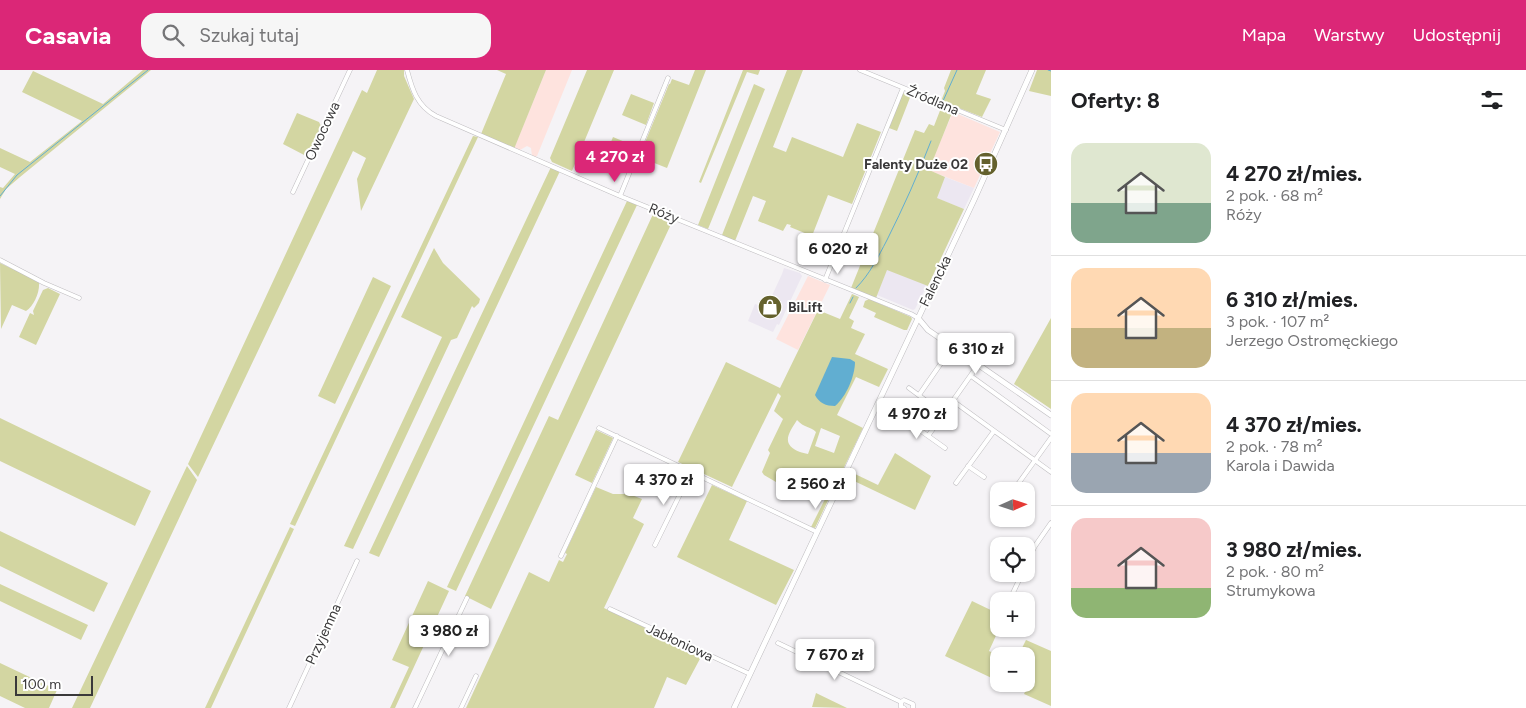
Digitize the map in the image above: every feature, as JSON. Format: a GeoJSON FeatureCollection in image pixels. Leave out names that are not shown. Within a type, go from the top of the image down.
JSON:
{"type":"FeatureCollection","features":[{"type":"Feature","properties":{"kind":"street","name":"Owocowa"},"geometry":{"type":"LineString","coordinates":[[293,192],[350,70]]}},
{"type":"Feature","properties":{"kind":"street","name":"Róży"},"geometry":{"type":"LineString","coordinates":[[407,70],[414,95],[430,113],[620,196],[908,312],[918,318]]}},
{"type":"Feature","properties":{"kind":"street","name":"Źródlana"},"geometry":{"type":"LineString","coordinates":[[860,70],[1006,130]]}},
{"type":"Feature","properties":{"kind":"street","name":"Falencka"},"geometry":{"type":"LineString","coordinates":[[734,708],[1006,130],[1032,70]]}},
{"type":"Feature","properties":{"kind":"street"},"geometry":{"type":"LineString","coordinates":[[620,196],[668,78]]}},
{"type":"Feature","properties":{"kind":"street"},"geometry":{"type":"LineString","coordinates":[[825,280],[904,88]]}},
{"type":"Feature","properties":{"kind":"street"},"geometry":{"type":"LineString","coordinates":[[0,260],[44,283],[79,298]]}},
{"type":"Feature","properties":{"kind":"street"},"geometry":{"type":"LineString","coordinates":[[918,318],[924,326],[1051,415]]}},
{"type":"Feature","properties":{"kind":"street"},"geometry":{"type":"LineString","coordinates":[[920,395],[944,359]]}},
{"type":"Feature","properties":{"kind":"street"},"geometry":{"type":"LineString","coordinates":[[928,436],[978,365]]}},
{"type":"Feature","properties":{"kind":"street"},"geometry":{"type":"LineString","coordinates":[[970,376],[1051,436],[1019,482]]}},
{"type":"Feature","properties":{"kind":"street"},"geometry":{"type":"LineString","coordinates":[[909,388],[944,414]]}},
{"type":"Feature","properties":{"kind":"street"},"geometry":{"type":"LineString","coordinates":[[953,402],[1051,472]]}},
{"type":"Feature","properties":{"kind":"street"},"geometry":{"type":"LineString","coordinates":[[900,416],[945,448]]}},
{"type":"Feature","properties":{"kind":"street"},"geometry":{"type":"LineString","coordinates":[[599,428],[817,532]]}},
{"type":"Feature","properties":{"kind":"street"},"geometry":{"type":"LineString","coordinates":[[956,483],[994,431]]}},
{"type":"Feature","properties":{"kind":"street"},"geometry":{"type":"LineString","coordinates":[[561,556],[617,436]]}},
{"type":"Feature","properties":{"kind":"street"},"geometry":{"type":"LineString","coordinates":[[968,466],[984,477]]}},
{"type":"Feature","properties":{"kind":"street"},"geometry":{"type":"LineString","coordinates":[[655,545],[691,472]]}},
{"type":"Feature","properties":{"kind":"street"},"geometry":{"type":"LineString","coordinates":[[1035,546],[1051,523]]}},
{"type":"Feature","properties":{"kind":"street","name":"Przyjemna"},"geometry":{"type":"LineString","coordinates":[[288,708],[358,561]]}},
{"type":"Feature","properties":{"kind":"street"},"geometry":{"type":"LineString","coordinates":[[415,708],[466,598]]}},
{"type":"Feature","properties":{"kind":"street","name":"Jabłoniowa"},"geometry":{"type":"LineString","coordinates":[[610,609],[750,674]]}},
{"type":"Feature","properties":{"kind":"street"},"geometry":{"type":"LineString","coordinates":[[778,643],[901,702],[904,700],[913,704],[913,708]]}},
{"type":"Feature","properties":{"kind":"street"},"geometry":{"type":"LineString","coordinates":[[461,708],[476,676]]}},
{"type":"Feature","properties":{"kind":"street"},"geometry":{"type":"LineString","coordinates":[[901,702],[900,706],[904,708]]}},
{"type":"Feature","properties":{"kind":"shaded area"},"geometry":{"type":"Polygon","coordinates":[[[546,70],[572,70],[535,157],[532,156],[531,148],[527,146],[520,150],[514,148],[546,70]]]}},
{"type":"Feature","properties":{"kind":"shaded area"},"geometry":{"type":"Polygon","coordinates":[[[953,112],[1000,132],[974,188],[928,170],[953,112]]]}},
{"type":"Feature","properties":{"kind":"shaded area"},"geometry":{"type":"Polygon","coordinates":[[[945,177],[974,188],[964,209],[936,198],[945,177]]]}},
{"type":"Feature","properties":{"kind":"shaded area"},"geometry":{"type":"Polygon","coordinates":[[[784,268],[800,273],[802,276],[779,325],[777,324],[773,332],[748,321],[755,304],[762,306],[765,301],[769,302],[784,268]]]}},
{"type":"Feature","properties":{"kind":"shaded area"},"geometry":{"type":"Polygon","coordinates":[[[887,269],[927,285],[915,309],[913,310],[877,295],[887,269]]]}},
{"type":"Feature","properties":{"kind":"shaded area"},"geometry":{"type":"Polygon","coordinates":[[[808,276],[830,285],[798,350],[776,339],[808,276]]]}},
{"type":"Feature","properties":{"kind":"green space"},"geometry":{"type":"Polygon","coordinates":[[[143,70],[151,70],[20,177],[6,189],[0,199],[0,187],[3,188],[15,174],[0,167],[0,148],[30,162],[82,121],[22,92],[33,71],[103,104],[143,70]]]}},
{"type":"Feature","properties":{"kind":"green space"},"geometry":{"type":"Polygon","coordinates":[[[377,70],[404,70],[404,76],[414,99],[361,211],[357,179],[366,158],[353,151],[198,477],[188,464],[362,90],[367,93],[377,70]]]}},
{"type":"Feature","properties":{"kind":"green space"},"geometry":{"type":"Polygon","coordinates":[[[497,70],[546,70],[514,149],[481,134],[506,74],[497,70]]]}},
{"type":"Feature","properties":{"kind":"green space"},"geometry":{"type":"Polygon","coordinates":[[[587,70],[614,70],[572,171],[552,162],[550,158],[587,70]]]}},
{"type":"Feature","properties":{"kind":"green space"},"geometry":{"type":"Polygon","coordinates":[[[695,70],[706,70],[667,168],[639,157],[672,79],[689,85],[695,70]]]}},
{"type":"Feature","properties":{"kind":"green space"},"geometry":{"type":"Polygon","coordinates":[[[743,70],[760,70],[758,75],[747,72],[701,183],[699,182],[743,70]]]}},
{"type":"Feature","properties":{"kind":"green space"},"geometry":{"type":"Polygon","coordinates":[[[787,70],[803,70],[773,147],[786,152],[792,137],[843,157],[857,123],[881,132],[852,204],[828,195],[812,236],[790,227],[791,225],[787,224],[783,231],[758,221],[766,201],[753,196],[735,241],[722,235],[787,70]]]}},
{"type":"Feature","properties":{"kind":"green space"},"geometry":{"type":"Polygon","coordinates":[[[951,70],[986,70],[976,94],[991,99],[982,117],[941,101],[951,70]]]}},
{"type":"Feature","properties":{"kind":"green space"},"geometry":{"type":"Polygon","coordinates":[[[1037,70],[1051,70],[1051,96],[1029,91],[1037,70]]]}},
{"type":"Feature","properties":{"kind":"green space"},"geometry":{"type":"Polygon","coordinates":[[[754,84],[765,89],[708,229],[698,225],[754,84]]]}},
{"type":"Feature","properties":{"kind":"green space"},"geometry":{"type":"Polygon","coordinates":[[[903,93],[908,96],[911,95],[897,131],[889,128],[903,93]]]}},
{"type":"Feature","properties":{"kind":"green space"},"geometry":{"type":"Polygon","coordinates":[[[631,94],[654,103],[646,125],[622,115],[631,94]]]}},
{"type":"Feature","properties":{"kind":"green space"},"geometry":{"type":"Polygon","coordinates":[[[941,108],[952,113],[929,170],[945,177],[937,198],[964,209],[928,286],[887,270],[876,298],[851,288],[915,130],[924,133],[929,124],[934,126],[941,108]]]}},
{"type":"Feature","properties":{"kind":"green space"},"geometry":{"type":"Polygon","coordinates":[[[297,113],[319,122],[321,126],[308,157],[283,144],[297,113]]]}},
{"type":"Feature","properties":{"kind":"green space"},"geometry":{"type":"Polygon","coordinates":[[[473,136],[478,137],[295,526],[290,524],[473,136]]]}},
{"type":"Feature","properties":{"kind":"green space"},"geometry":{"type":"Polygon","coordinates":[[[613,137],[637,147],[628,169],[604,159],[613,137]]]}},
{"type":"Feature","properties":{"kind":"green space"},"geometry":{"type":"Polygon","coordinates":[[[551,167],[560,171],[379,557],[369,553],[551,167]]]}},
{"type":"Feature","properties":{"kind":"green space"},"geometry":{"type":"Polygon","coordinates":[[[627,201],[637,205],[456,591],[447,587],[627,201]]]}},
{"type":"Feature","properties":{"kind":"green space"},"geometry":{"type":"Polygon","coordinates":[[[654,212],[673,220],[491,609],[465,596],[549,416],[558,420],[654,212]]]}},
{"type":"Feature","properties":{"kind":"green space"},"geometry":{"type":"Polygon","coordinates":[[[434,248],[443,263],[480,299],[479,303],[474,308],[472,306],[457,338],[451,340],[353,549],[344,546],[442,337],[401,317],[434,248]]]}},
{"type":"Feature","properties":{"kind":"green space"},"geometry":{"type":"Polygon","coordinates":[[[0,263],[39,282],[32,306],[26,311],[12,305],[1,329],[0,263]]]}},
{"type":"Feature","properties":{"kind":"green space"},"geometry":{"type":"Polygon","coordinates":[[[373,277],[391,286],[335,404],[318,396],[373,277]]]}},
{"type":"Feature","properties":{"kind":"green space"},"geometry":{"type":"Polygon","coordinates":[[[48,288],[60,294],[36,345],[19,337],[30,313],[34,315],[33,311],[43,290],[48,288]]]}},
{"type":"Feature","properties":{"kind":"green space"},"geometry":{"type":"Polygon","coordinates":[[[852,294],[859,297],[849,318],[854,321],[851,328],[865,334],[855,354],[888,369],[879,387],[856,377],[837,415],[863,428],[836,484],[833,483],[831,486],[834,488],[815,528],[811,527],[831,487],[798,473],[792,486],[785,484],[779,495],[776,491],[776,482],[762,472],[770,453],[768,450],[783,419],[774,411],[781,396],[778,393],[732,487],[678,462],[726,362],[780,388],[818,310],[840,319],[852,294]],[[797,420],[789,434],[788,442],[794,449],[808,454],[816,432],[797,420]],[[821,428],[815,446],[834,453],[840,436],[821,428]]]}},
{"type":"Feature","properties":{"kind":"green space"},"geometry":{"type":"Polygon","coordinates":[[[869,299],[911,317],[912,319],[907,330],[874,317],[876,313],[863,307],[865,301],[869,299]]]}},
{"type":"Feature","properties":{"kind":"green space"},"geometry":{"type":"Polygon","coordinates":[[[1051,318],[1051,409],[1014,384],[1051,318]]]}},
{"type":"Feature","properties":{"kind":"green space"},"geometry":{"type":"Polygon","coordinates":[[[0,418],[151,491],[135,526],[0,461],[0,418]]]}},
{"type":"Feature","properties":{"kind":"green space"},"geometry":{"type":"Polygon","coordinates":[[[596,430],[613,438],[592,483],[575,475],[596,430]]]}},
{"type":"Feature","properties":{"kind":"green space"},"geometry":{"type":"Polygon","coordinates":[[[895,453],[931,476],[915,510],[852,480],[847,481],[853,468],[855,474],[878,485],[895,453]]]}},
{"type":"Feature","properties":{"kind":"green space"},"geometry":{"type":"Polygon","coordinates":[[[187,466],[197,480],[90,708],[72,708],[187,466]]]}},
{"type":"Feature","properties":{"kind":"green space"},"geometry":{"type":"Polygon","coordinates":[[[712,485],[747,501],[729,540],[794,570],[776,605],[677,557],[712,485]]]}},
{"type":"Feature","properties":{"kind":"green space"},"geometry":{"type":"Polygon","coordinates":[[[596,487],[613,494],[629,494],[642,499],[633,518],[644,524],[604,608],[702,655],[686,685],[667,677],[654,708],[466,708],[529,572],[549,582],[559,560],[563,562],[567,554],[565,553],[596,487]]]}},
{"type":"Feature","properties":{"kind":"green space"},"geometry":{"type":"Polygon","coordinates":[[[290,527],[294,529],[211,708],[205,708],[290,527]]]}},
{"type":"Feature","properties":{"kind":"green space"},"geometry":{"type":"Polygon","coordinates":[[[0,531],[108,583],[94,612],[0,566],[0,531]]]}},
{"type":"Feature","properties":{"kind":"green space"},"geometry":{"type":"Polygon","coordinates":[[[428,581],[449,591],[395,708],[390,708],[409,667],[392,660],[428,581]]]}},
{"type":"Feature","properties":{"kind":"green space"},"geometry":{"type":"Polygon","coordinates":[[[0,584],[88,625],[81,640],[0,601],[0,584]]]}},
{"type":"Feature","properties":{"kind":"green space"},"geometry":{"type":"Polygon","coordinates":[[[972,601],[990,610],[990,637],[995,637],[989,651],[990,677],[945,656],[972,601]]]}},
{"type":"Feature","properties":{"kind":"green space"},"geometry":{"type":"Polygon","coordinates":[[[1026,640],[1051,651],[1051,706],[1024,694],[1025,692],[1035,692],[1035,647],[1022,647],[1026,640]]]}},
{"type":"Feature","properties":{"kind":"green space"},"geometry":{"type":"Polygon","coordinates":[[[0,663],[57,690],[49,708],[25,708],[0,696],[0,663]]]}},
{"type":"Feature","properties":{"kind":"green space"},"geometry":{"type":"Polygon","coordinates":[[[816,693],[847,708],[812,707],[816,693]]]}},
{"type":"Feature","properties":{"kind":"water"},"geometry":{"type":"Polygon","coordinates":[[[832,357],[850,359],[855,362],[849,386],[835,406],[823,404],[815,395],[832,357]]]}},
{"type":"Feature","properties":{"kind":"waterway"},"geometry":{"type":"LineString","coordinates":[[0,196],[17,175],[148,70]]}},
{"type":"Feature","properties":{"kind":"waterway"},"geometry":{"type":"LineString","coordinates":[[943,101],[957,70]]}},
{"type":"Feature","properties":{"kind":"waterway"},"geometry":{"type":"LineString","coordinates":[[856,288],[870,271],[887,240],[931,141]]}},
{"type":"Feature","properties":{"kind":"waterway"},"geometry":{"type":"LineString","coordinates":[[850,303],[853,297]]}},
{"type":"Feature","properties":{"kind":"place","name":"Falenty Duże 02"},"geometry":{"type":"Point","coordinates":[986,164]}},
{"type":"Feature","properties":{"kind":"place","name":"BiLift"},"geometry":{"type":"Point","coordinates":[770,307]}}]}
